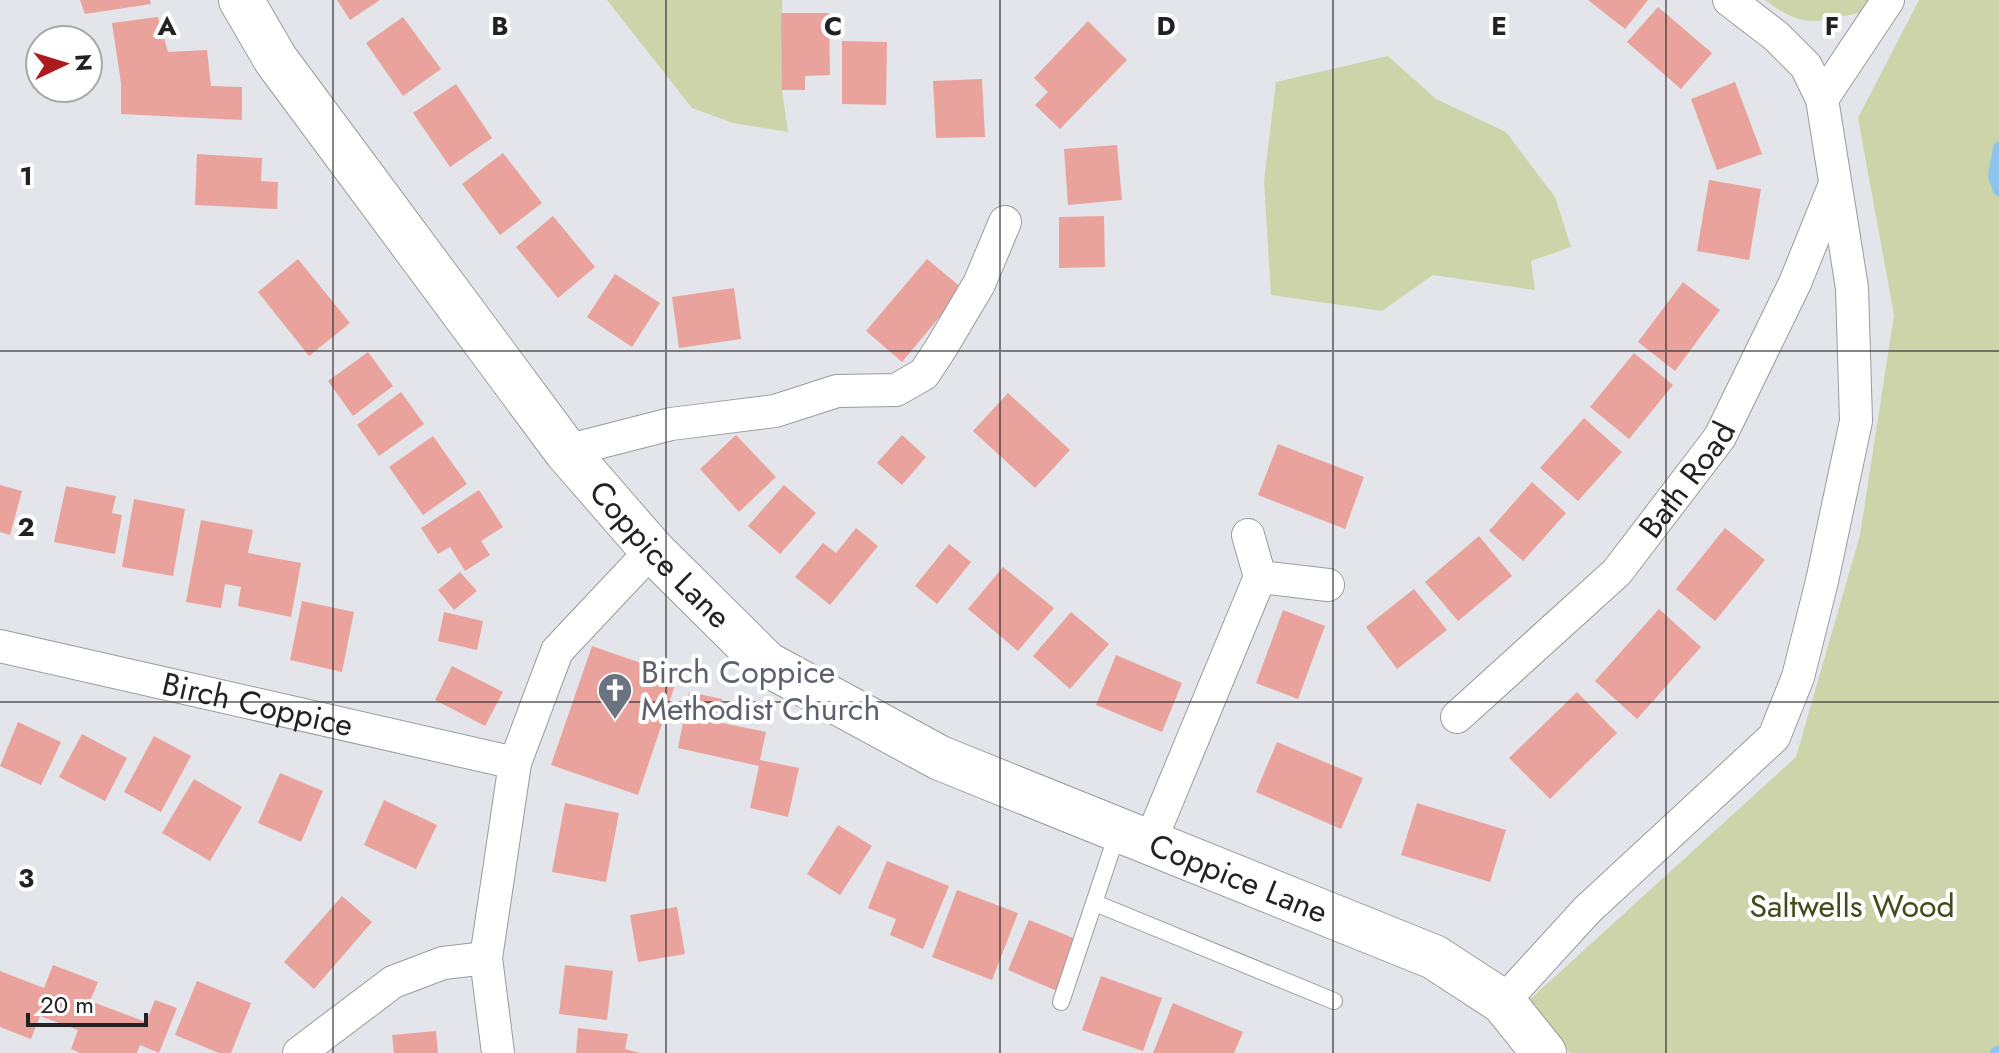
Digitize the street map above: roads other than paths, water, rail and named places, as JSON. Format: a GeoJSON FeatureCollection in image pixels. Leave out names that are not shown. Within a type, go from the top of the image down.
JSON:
{"type":"FeatureCollection","features":[{"type":"Feature","properties":{"kind":"street","name":"Coppice Lane"},"geometry":{"type":"LineString","coordinates":[[241,0],[276,60],[566,451],[652,550],[767,664],[940,758],[1434,957],[1503,1002],[1544,1053]]}},
{"type":"Feature","properties":{"kind":"street"},"geometry":{"type":"LineString","coordinates":[[1503,1002],[1587,910],[1774,737],[1798,677],[1822,581],[1856,421],[1852,288],[1822,99],[1806,66],[1776,36],[1729,0]]}},
{"type":"Feature","properties":{"kind":"street"},"geometry":{"type":"LineString","coordinates":[[1822,99],[1888,0]]}},
{"type":"Feature","properties":{"kind":"street","name":"Bath Road"},"geometry":{"type":"LineString","coordinates":[[1457,717],[1617,572],[1720,437],[1795,283],[1835,184]]}},
{"type":"Feature","properties":{"kind":"street"},"geometry":{"type":"LineString","coordinates":[[566,451],[671,424],[775,411],[837,391],[896,390],[924,374],[941,348],[979,284],[1005,222]]}},
{"type":"Feature","properties":{"kind":"street"},"geometry":{"type":"LineString","coordinates":[[1134,836],[1260,577],[1248,535]]}},
{"type":"Feature","properties":{"kind":"street"},"geometry":{"type":"LineString","coordinates":[[498,1053],[486,958],[515,763],[557,651],[652,550]]}},
{"type":"Feature","properties":{"kind":"street"},"geometry":{"type":"LineString","coordinates":[[1260,577],[1328,585]]}},
{"type":"Feature","properties":{"kind":"street","name":"Birch Coppice"},"geometry":{"type":"LineString","coordinates":[[0,646],[515,763]]}},
{"type":"Feature","properties":{"kind":"street"},"geometry":{"type":"LineString","coordinates":[[299,1053],[393,982],[443,963],[486,958]]}},
{"type":"Feature","properties":{"kind":"lane"},"geometry":{"type":"LineString","coordinates":[[1061,1002],[1095,903],[1134,836]]}},
{"type":"Feature","properties":{"kind":"lane"},"geometry":{"type":"LineString","coordinates":[[1095,903],[1334,1001]]}},
{"type":"Feature","properties":{"kind":"waterway"},"geometry":{"type":"LineString","coordinates":[[1999,148],[1994,176],[1999,190]]}},
{"type":"Feature","properties":{"kind":"place","name":"Birch Coppice Methodist Church"},"geometry":{"type":"Point","coordinates":[615,721]}},
{"type":"Feature","properties":{"kind":"park label","name":"Saltwells Wood"},"geometry":{"type":"Point","coordinates":[1852,906]}}]}
